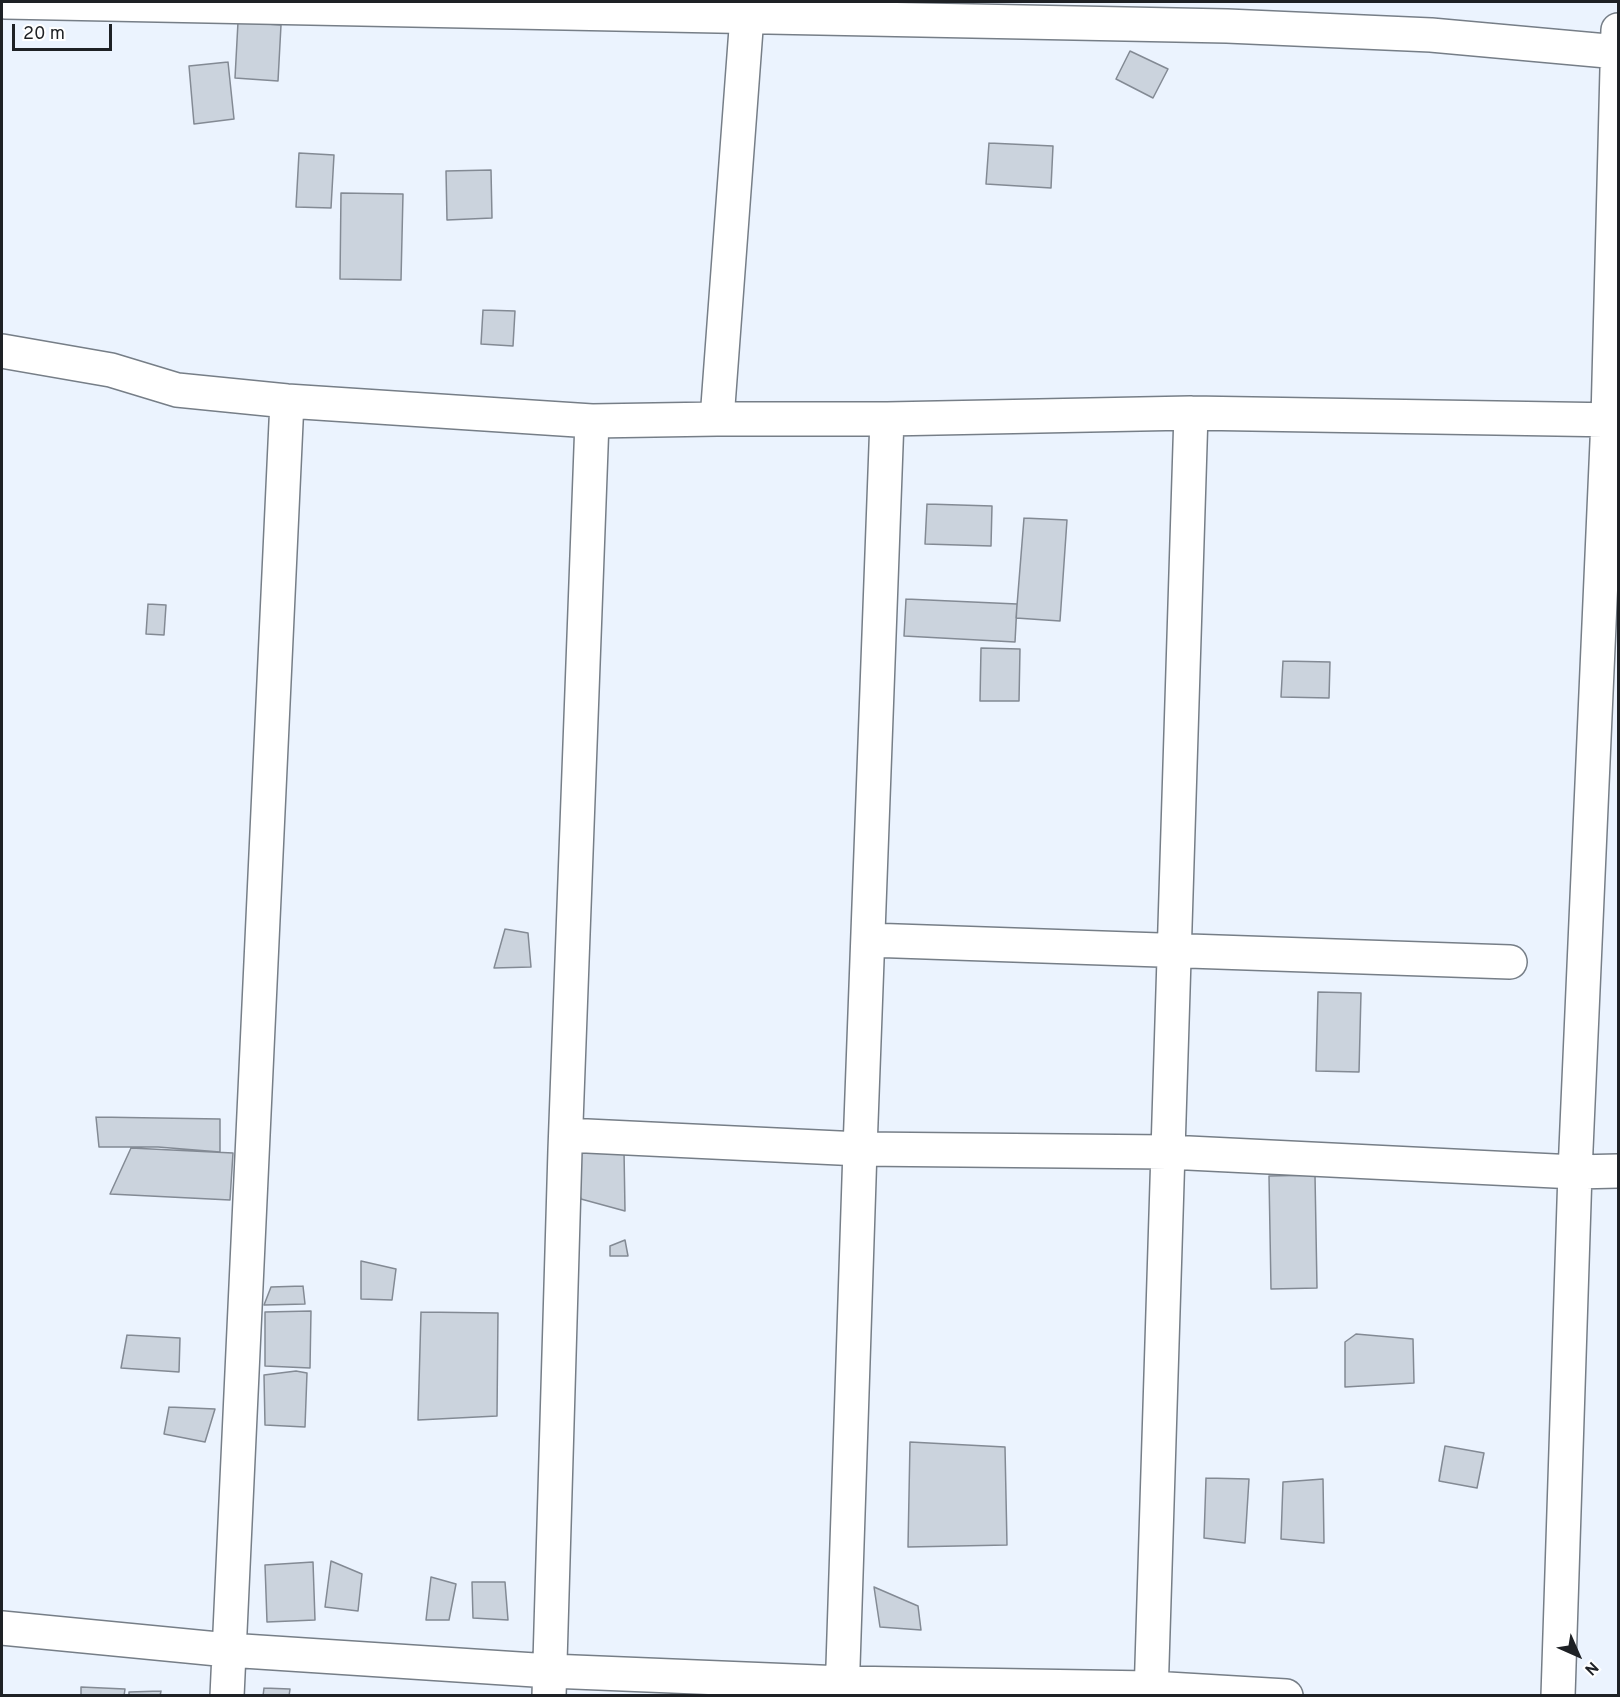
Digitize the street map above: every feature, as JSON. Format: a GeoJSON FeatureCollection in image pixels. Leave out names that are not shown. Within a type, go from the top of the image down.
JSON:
{"type":"FeatureCollection","features":[{"type":"Feature","properties":{"kind":"street"},"geometry":{"type":"LineString","coordinates":[[5,2],[748,9],[1238,26],[1618,45],[1613,419],[1575,1172],[1558,1695]]}},
{"type":"Feature","properties":{"kind":"street"},"geometry":{"type":"LineString","coordinates":[[717,419],[748,9]]}},
{"type":"Feature","properties":{"kind":"street"},"geometry":{"type":"LineString","coordinates":[[2,351],[111,370],[177,390],[592,421],[887,419],[1191,413],[1613,419]]}},
{"type":"Feature","properties":{"kind":"street"},"geometry":{"type":"LineString","coordinates":[[227,1695],[287,400]]}},
{"type":"Feature","properties":{"kind":"street"},"geometry":{"type":"LineString","coordinates":[[1151,1692],[1191,413]]}},
{"type":"Feature","properties":{"kind":"street"},"geometry":{"type":"LineString","coordinates":[[842,1689],[887,419]]}},
{"type":"Feature","properties":{"kind":"street"},"geometry":{"type":"LineString","coordinates":[[550,1683],[566,1135],[592,421]]}},
{"type":"Feature","properties":{"kind":"street"},"geometry":{"type":"LineString","coordinates":[[868,940],[1510,962]]}},
{"type":"Feature","properties":{"kind":"street"},"geometry":{"type":"LineString","coordinates":[[566,1135],[860,1149],[1168,1152],[1575,1172],[1618,1171]]}},
{"type":"Feature","properties":{"kind":"street"},"geometry":{"type":"LineString","coordinates":[[2,1628],[550,1683],[1286,1695]]}},
{"type":"Feature","properties":{"kind":"building"},"geometry":{"type":"Polygon","coordinates":[[[238,22],[281,25],[278,81],[235,78],[238,22]]]}},
{"type":"Feature","properties":{"kind":"building"},"geometry":{"type":"Polygon","coordinates":[[[1130,51],[1168,69],[1153,98],[1116,79],[1130,51]]]}},
{"type":"Feature","properties":{"kind":"building"},"geometry":{"type":"Polygon","coordinates":[[[228,62],[234,119],[194,124],[189,66],[228,62]]]}},
{"type":"Feature","properties":{"kind":"building"},"geometry":{"type":"Polygon","coordinates":[[[989,143],[1053,146],[1051,188],[986,184],[989,143]]]}},
{"type":"Feature","properties":{"kind":"building"},"geometry":{"type":"Polygon","coordinates":[[[299,153],[334,155],[331,208],[296,207],[299,153]]]}},
{"type":"Feature","properties":{"kind":"building"},"geometry":{"type":"Polygon","coordinates":[[[491,170],[492,218],[447,220],[446,171],[491,170]]]}},
{"type":"Feature","properties":{"kind":"building"},"geometry":{"type":"Polygon","coordinates":[[[341,193],[403,194],[401,280],[340,279],[341,193]]]}},
{"type":"Feature","properties":{"kind":"building"},"geometry":{"type":"Polygon","coordinates":[[[483,310],[515,311],[513,346],[481,344],[483,310]]]}},
{"type":"Feature","properties":{"kind":"building"},"geometry":{"type":"Polygon","coordinates":[[[927,504],[992,506],[991,546],[925,544],[927,504]]]}},
{"type":"Feature","properties":{"kind":"building"},"geometry":{"type":"Polygon","coordinates":[[[1024,518],[1067,520],[1060,621],[1016,618],[1024,518]]]}},
{"type":"Feature","properties":{"kind":"building"},"geometry":{"type":"Polygon","coordinates":[[[906,599],[1017,604],[1015,642],[904,636],[906,599]]]}},
{"type":"Feature","properties":{"kind":"building"},"geometry":{"type":"Polygon","coordinates":[[[148,604],[166,605],[164,635],[146,634],[148,604]]]}},
{"type":"Feature","properties":{"kind":"building"},"geometry":{"type":"Polygon","coordinates":[[[981,648],[1020,649],[1019,701],[980,701],[981,648]]]}},
{"type":"Feature","properties":{"kind":"building"},"geometry":{"type":"Polygon","coordinates":[[[1283,661],[1330,662],[1329,698],[1281,697],[1283,661]]]}},
{"type":"Feature","properties":{"kind":"building"},"geometry":{"type":"Polygon","coordinates":[[[505,929],[528,933],[531,967],[494,968],[505,929]]]}},
{"type":"Feature","properties":{"kind":"building"},"geometry":{"type":"Polygon","coordinates":[[[1318,992],[1361,993],[1359,1072],[1316,1071],[1318,992]]]}},
{"type":"Feature","properties":{"kind":"building"},"geometry":{"type":"Polygon","coordinates":[[[96,1117],[220,1119],[220,1152],[158,1147],[99,1147],[96,1117]]]}},
{"type":"Feature","properties":{"kind":"building"},"geometry":{"type":"Polygon","coordinates":[[[131,1148],[233,1153],[230,1200],[110,1194],[131,1148]]]}},
{"type":"Feature","properties":{"kind":"building"},"geometry":{"type":"Polygon","coordinates":[[[565,1150],[624,1150],[625,1211],[581,1199],[565,1150]]]}},
{"type":"Feature","properties":{"kind":"building"},"geometry":{"type":"Polygon","coordinates":[[[1315,1175],[1317,1288],[1271,1289],[1269,1176],[1315,1175]]]}},
{"type":"Feature","properties":{"kind":"building"},"geometry":{"type":"Polygon","coordinates":[[[625,1240],[628,1256],[610,1256],[610,1246],[625,1240]]]}},
{"type":"Feature","properties":{"kind":"building"},"geometry":{"type":"Polygon","coordinates":[[[361,1261],[396,1269],[392,1300],[361,1299],[361,1261]]]}},
{"type":"Feature","properties":{"kind":"building"},"geometry":{"type":"Polygon","coordinates":[[[303,1286],[305,1304],[264,1305],[271,1287],[303,1286]]]}},
{"type":"Feature","properties":{"kind":"building"},"geometry":{"type":"Polygon","coordinates":[[[311,1311],[310,1368],[265,1366],[265,1312],[311,1311]]]}},
{"type":"Feature","properties":{"kind":"building"},"geometry":{"type":"Polygon","coordinates":[[[421,1312],[498,1313],[497,1416],[418,1420],[421,1312]]]}},
{"type":"Feature","properties":{"kind":"building"},"geometry":{"type":"Polygon","coordinates":[[[1356,1334],[1413,1339],[1414,1383],[1345,1387],[1345,1342],[1356,1334]]]}},
{"type":"Feature","properties":{"kind":"building"},"geometry":{"type":"Polygon","coordinates":[[[127,1335],[180,1338],[179,1372],[121,1368],[127,1335]]]}},
{"type":"Feature","properties":{"kind":"building"},"geometry":{"type":"Polygon","coordinates":[[[296,1371],[307,1373],[305,1427],[265,1425],[264,1375],[296,1371]]]}},
{"type":"Feature","properties":{"kind":"building"},"geometry":{"type":"Polygon","coordinates":[[[169,1407],[215,1409],[205,1442],[164,1434],[169,1407]]]}},
{"type":"Feature","properties":{"kind":"building"},"geometry":{"type":"Polygon","coordinates":[[[910,1442],[1005,1447],[1007,1545],[908,1547],[910,1442]]]}},
{"type":"Feature","properties":{"kind":"building"},"geometry":{"type":"Polygon","coordinates":[[[1445,1446],[1484,1453],[1477,1488],[1439,1481],[1445,1446]]]}},
{"type":"Feature","properties":{"kind":"building"},"geometry":{"type":"Polygon","coordinates":[[[1206,1478],[1249,1479],[1245,1543],[1204,1538],[1206,1478]]]}},
{"type":"Feature","properties":{"kind":"building"},"geometry":{"type":"Polygon","coordinates":[[[1323,1479],[1324,1543],[1281,1539],[1283,1482],[1323,1479]]]}},
{"type":"Feature","properties":{"kind":"building"},"geometry":{"type":"Polygon","coordinates":[[[331,1561],[362,1574],[358,1611],[325,1607],[331,1561]]]}},
{"type":"Feature","properties":{"kind":"building"},"geometry":{"type":"Polygon","coordinates":[[[313,1562],[315,1620],[267,1622],[265,1565],[313,1562]]]}},
{"type":"Feature","properties":{"kind":"building"},"geometry":{"type":"Polygon","coordinates":[[[431,1577],[456,1584],[449,1620],[426,1620],[431,1577]]]}},
{"type":"Feature","properties":{"kind":"building"},"geometry":{"type":"Polygon","coordinates":[[[472,1582],[505,1582],[508,1620],[473,1618],[472,1582]]]}},
{"type":"Feature","properties":{"kind":"building"},"geometry":{"type":"Polygon","coordinates":[[[874,1587],[918,1606],[921,1630],[880,1627],[874,1587]]]}},
{"type":"Feature","properties":{"kind":"building"},"geometry":{"type":"Polygon","coordinates":[[[81,1687],[125,1689],[124,1696],[81,1696],[81,1687]]]}},
{"type":"Feature","properties":{"kind":"building"},"geometry":{"type":"Polygon","coordinates":[[[264,1688],[290,1689],[289,1696],[263,1696],[264,1688]]]}},
{"type":"Feature","properties":{"kind":"building"},"geometry":{"type":"Polygon","coordinates":[[[161,1691],[160,1696],[129,1696],[129,1692],[161,1691]]]}}]}
